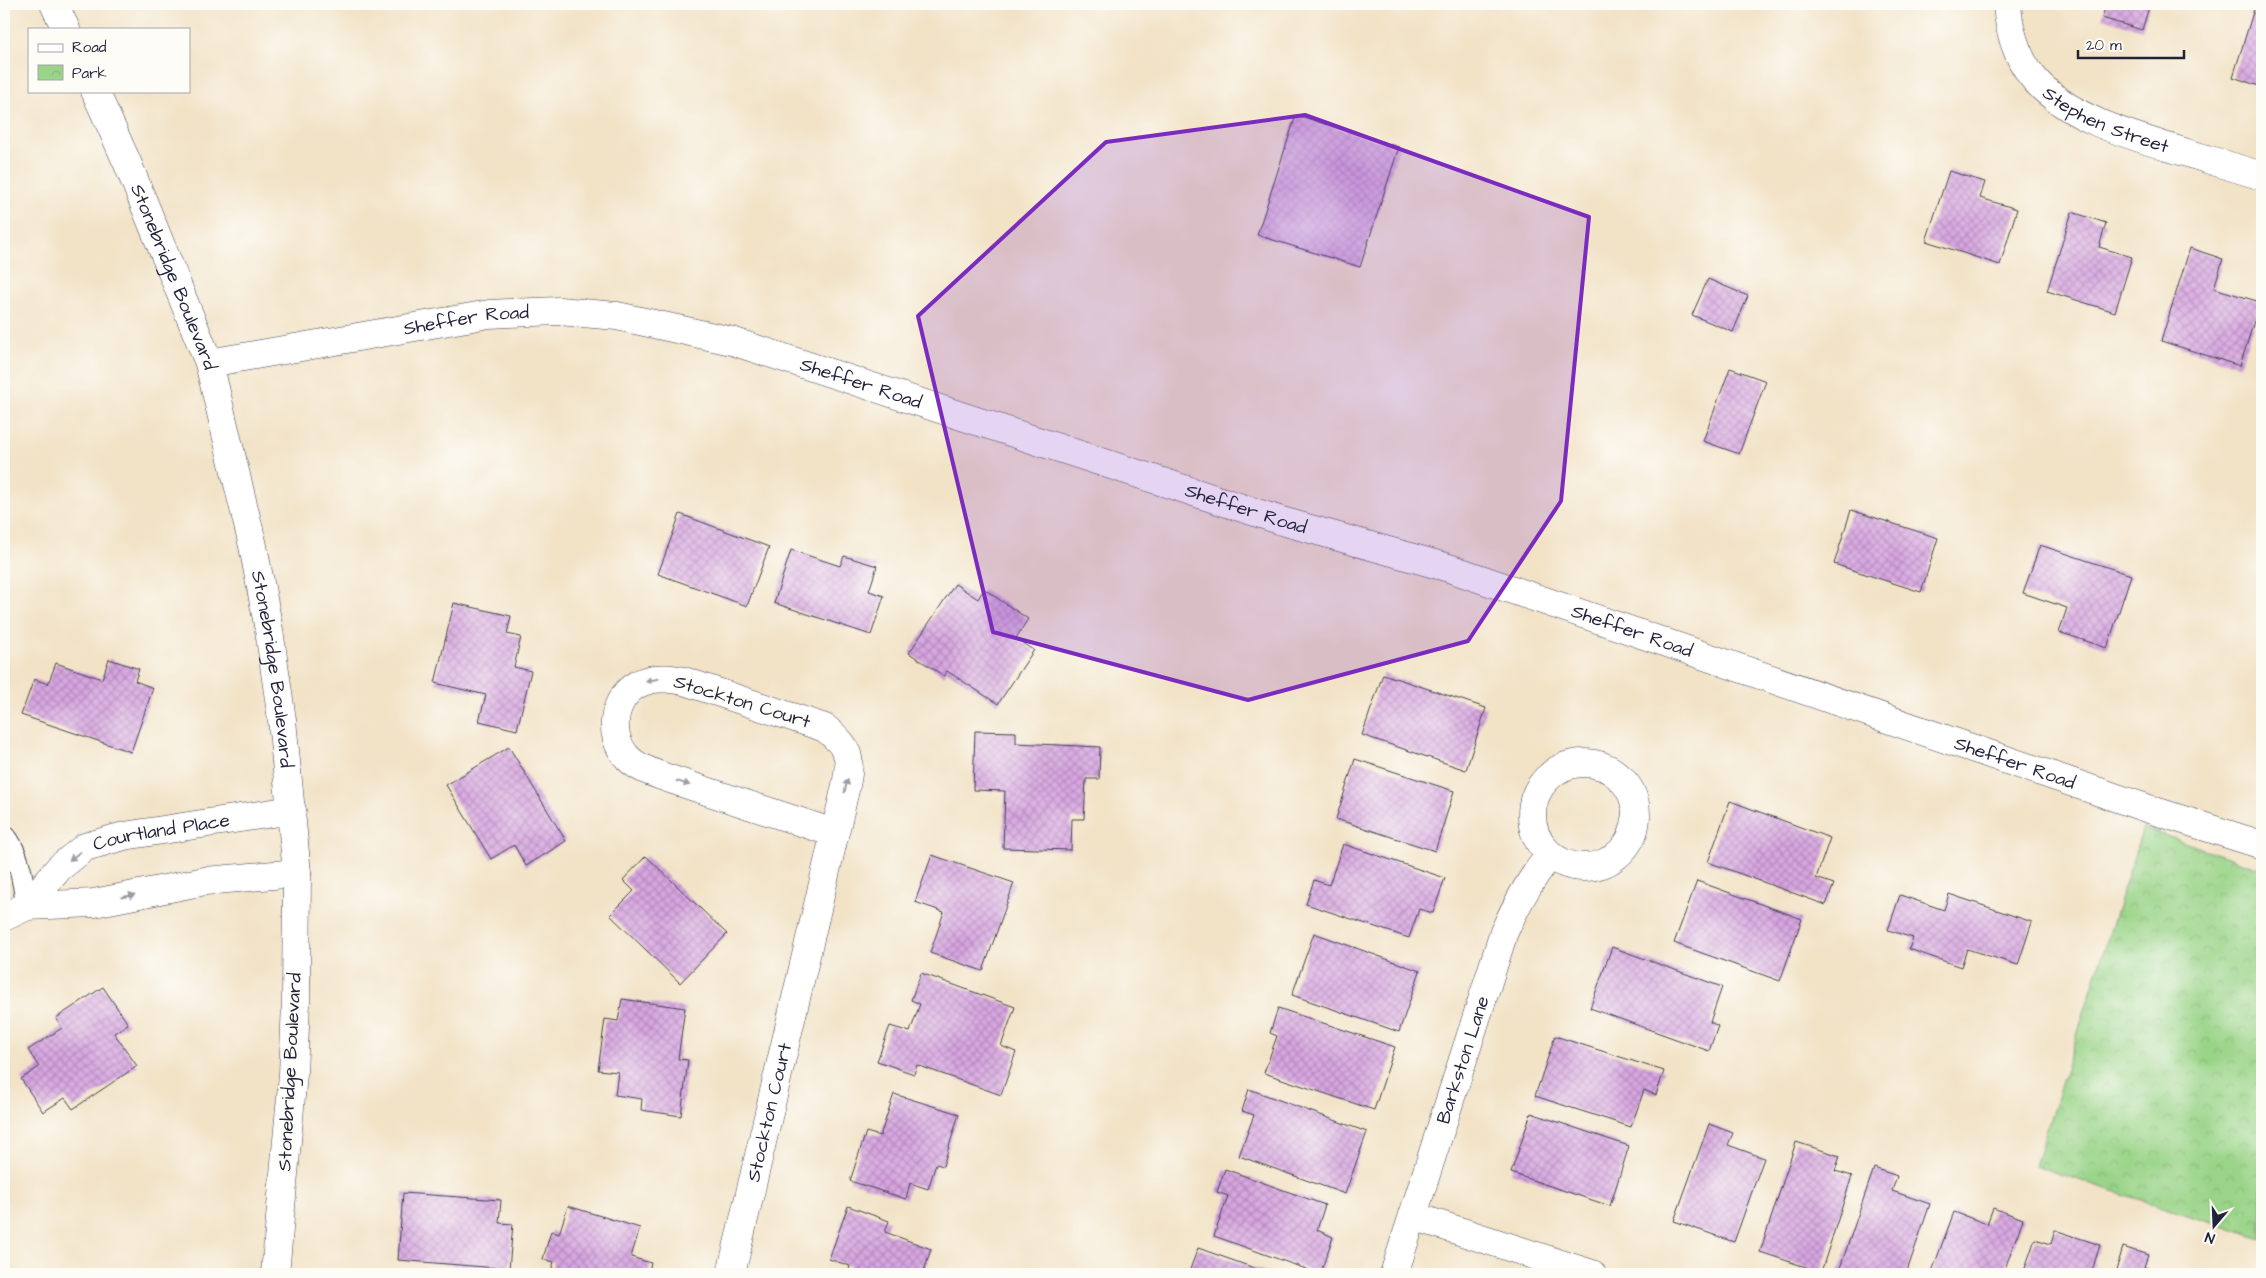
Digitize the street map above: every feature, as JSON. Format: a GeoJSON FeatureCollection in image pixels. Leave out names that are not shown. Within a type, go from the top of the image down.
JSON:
{"type":"FeatureCollection","features":[{"type":"Feature","properties":{"kind":"street"},"geometry":{"type":"LineString","coordinates":[[54,4],[66,28]]}},
{"type":"Feature","properties":{"kind":"street","name":"Stephen Street"},"geometry":{"type":"LineString","coordinates":[[2007,4],[2008,24],[2020,59],[2042,88],[2067,108],[2103,126],[2262,176]]}},
{"type":"Feature","properties":{"kind":"street","name":"Stonebridge Boulevard"},"geometry":{"type":"LineString","coordinates":[[95,92],[127,162],[209,363],[253,546],[269,630],[282,720],[297,873],[296,1003],[293,1065],[275,1274]]}},
{"type":"Feature","properties":{"kind":"street","name":"Sheffer Road"},"geometry":{"type":"LineString","coordinates":[[209,363],[489,314],[559,311],[618,316],[673,327],[732,342],[1282,521],[1449,568],[2131,802],[2262,845]]}},
{"type":"Feature","properties":{"kind":"street","name":"Stockton Court"},"geometry":{"type":"LineString","coordinates":[[731,1274],[850,769],[849,755],[841,741],[825,728],[684,681],[666,678],[648,680],[635,686],[625,695],[618,706],[614,720],[614,734],[620,749],[630,760],[646,770],[834,834]]}},
{"type":"Feature","properties":{"kind":"street","name":"Courtland Place"},"geometry":{"type":"LineString","coordinates":[[16,911],[59,868],[86,847],[124,836],[292,810]]}},
{"type":"Feature","properties":{"kind":"street","name":"Barkston Lane"},"geometry":{"type":"LineString","coordinates":[[1394,1274],[1504,932],[1532,876],[1550,855]]}},
{"type":"Feature","properties":{"kind":"street"},"geometry":{"type":"LineString","coordinates":[[16,911],[94,903],[205,881],[297,873]]}},
{"type":"Feature","properties":{"kind":"street"},"geometry":{"type":"LineString","coordinates":[[1413,1216],[1592,1274]]}},
{"type":"Feature","properties":{"kind":"lane"},"geometry":{"type":"LineString","coordinates":[[4,835],[10,842],[21,872],[16,911]]}},
{"type":"Feature","properties":{"kind":"highlighted area"},"geometry":{"type":"Polygon","coordinates":[[[1305,115],[1589,217],[1561,501],[1468,641],[1248,700],[993,632],[918,316],[1106,142],[1305,115]]]}},
{"type":"Feature","properties":{"kind":"green space"},"geometry":{"type":"Polygon","coordinates":[[[2143,828],[2262,869],[2262,1239],[2035,1166],[2143,828]]]}},
{"type":"Feature","properties":{"kind":"building"},"geometry":{"type":"Polygon","coordinates":[[[2106,4],[2150,4],[2142,30],[2102,18],[2106,4]]]}},
{"type":"Feature","properties":{"kind":"building"},"geometry":{"type":"Polygon","coordinates":[[[2255,6],[2262,9],[2262,87],[2233,77],[2255,6]]]}},
{"type":"Feature","properties":{"kind":"building"},"geometry":{"type":"Polygon","coordinates":[[[1296,115],[1399,147],[1360,267],[1257,235],[1296,115]]]}},
{"type":"Feature","properties":{"kind":"building"},"geometry":{"type":"Polygon","coordinates":[[[1949,171],[1985,182],[1980,198],[2017,209],[2000,265],[1926,241],[1949,171]]]}},
{"type":"Feature","properties":{"kind":"building"},"geometry":{"type":"Polygon","coordinates":[[[2072,212],[2106,223],[2099,247],[2132,257],[2115,312],[2047,291],[2072,212]]]}},
{"type":"Feature","properties":{"kind":"building"},"geometry":{"type":"Polygon","coordinates":[[[2190,248],[2223,259],[2214,288],[2260,302],[2240,366],[2161,341],[2190,248]]]}},
{"type":"Feature","properties":{"kind":"building"},"geometry":{"type":"Polygon","coordinates":[[[1708,279],[1748,296],[1733,332],[1692,315],[1708,279]]]}},
{"type":"Feature","properties":{"kind":"building"},"geometry":{"type":"Polygon","coordinates":[[[1730,368],[1766,381],[1739,454],[1703,441],[1730,368]]]}},
{"type":"Feature","properties":{"kind":"building"},"geometry":{"type":"Polygon","coordinates":[[[1851,510],[1938,538],[1921,592],[1834,564],[1851,510]]]}},
{"type":"Feature","properties":{"kind":"building"},"geometry":{"type":"Polygon","coordinates":[[[680,514],[769,547],[747,606],[658,574],[680,514]]]}},
{"type":"Feature","properties":{"kind":"building"},"geometry":{"type":"Polygon","coordinates":[[[2040,545],[2131,575],[2107,648],[2059,632],[2067,608],[2023,593],[2040,545]]]}},
{"type":"Feature","properties":{"kind":"building"},"geometry":{"type":"Polygon","coordinates":[[[791,550],[840,566],[844,556],[877,566],[869,591],[884,596],[871,635],[774,603],[791,550]]]}},
{"type":"Feature","properties":{"kind":"building"},"geometry":{"type":"Polygon","coordinates":[[[955,584],[978,599],[984,589],[1028,619],[1016,638],[1034,650],[998,704],[947,671],[944,676],[909,653],[955,584]]]}},
{"type":"Feature","properties":{"kind":"building"},"geometry":{"type":"Polygon","coordinates":[[[454,603],[511,616],[507,634],[521,637],[514,667],[531,671],[517,730],[479,721],[486,695],[435,683],[454,603]]]}},
{"type":"Feature","properties":{"kind":"building"},"geometry":{"type":"Polygon","coordinates":[[[109,659],[139,669],[135,681],[153,688],[131,752],[21,715],[34,679],[48,684],[56,663],[102,679],[109,659]]]}},
{"type":"Feature","properties":{"kind":"building"},"geometry":{"type":"Polygon","coordinates":[[[1383,674],[1486,708],[1466,770],[1362,735],[1383,674]]]}},
{"type":"Feature","properties":{"kind":"building"},"geometry":{"type":"Polygon","coordinates":[[[975,731],[1016,732],[1016,743],[1100,747],[1099,779],[1086,779],[1084,819],[1072,819],[1071,850],[1003,848],[1005,791],[973,790],[975,731]]]}},
{"type":"Feature","properties":{"kind":"building"},"geometry":{"type":"Polygon","coordinates":[[[509,747],[566,841],[526,866],[514,845],[491,859],[446,785],[509,747]]]}},
{"type":"Feature","properties":{"kind":"building"},"geometry":{"type":"Polygon","coordinates":[[[1355,759],[1454,791],[1435,851],[1336,819],[1355,759]]]}},
{"type":"Feature","properties":{"kind":"building"},"geometry":{"type":"Polygon","coordinates":[[[1730,801],[1830,838],[1816,878],[1834,884],[1826,905],[1708,862],[1730,801]]]}},
{"type":"Feature","properties":{"kind":"building"},"geometry":{"type":"Polygon","coordinates":[[[1343,844],[1445,878],[1433,913],[1419,909],[1409,938],[1306,904],[1314,880],[1329,885],[1343,844]]]}},
{"type":"Feature","properties":{"kind":"building"},"geometry":{"type":"Polygon","coordinates":[[[932,855],[1014,883],[983,971],[930,953],[944,912],[915,902],[932,855]]]}},
{"type":"Feature","properties":{"kind":"building"},"geometry":{"type":"Polygon","coordinates":[[[646,856],[727,934],[680,983],[610,915],[634,891],[623,880],[646,856]]]}},
{"type":"Feature","properties":{"kind":"building"},"geometry":{"type":"Polygon","coordinates":[[[1697,881],[1802,919],[1780,981],[1674,943],[1697,881]]]}},
{"type":"Feature","properties":{"kind":"building"},"geometry":{"type":"Polygon","coordinates":[[[1949,894],[2032,922],[2018,965],[1967,949],[1961,967],[1909,949],[1913,938],[1888,930],[1900,895],[1944,910],[1949,894]]]}},
{"type":"Feature","properties":{"kind":"building"},"geometry":{"type":"Polygon","coordinates":[[[1314,933],[1420,971],[1399,1032],[1292,995],[1314,933]]]}},
{"type":"Feature","properties":{"kind":"building"},"geometry":{"type":"Polygon","coordinates":[[[1612,947],[1722,987],[1710,1022],[1718,1026],[1709,1051],[1590,1008],[1612,947]]]}},
{"type":"Feature","properties":{"kind":"building"},"geometry":{"type":"Polygon","coordinates":[[[921,973],[1015,1007],[1001,1046],[1016,1052],[1001,1095],[917,1065],[914,1074],[877,1061],[890,1026],[910,1032],[920,1004],[911,1000],[921,973]]]}},
{"type":"Feature","properties":{"kind":"building"},"geometry":{"type":"Polygon","coordinates":[[[103,987],[128,1024],[114,1033],[137,1066],[73,1109],[65,1098],[43,1112],[21,1079],[39,1067],[28,1050],[62,1028],[56,1018],[103,987]]]}},
{"type":"Feature","properties":{"kind":"building"},"geometry":{"type":"Polygon","coordinates":[[[622,999],[685,1008],[678,1059],[688,1060],[681,1116],[641,1110],[642,1099],[615,1095],[618,1072],[598,1070],[605,1019],[618,1021],[622,999]]]}},
{"type":"Feature","properties":{"kind":"building"},"geometry":{"type":"Polygon","coordinates":[[[1278,1008],[1395,1047],[1374,1110],[1264,1073],[1277,1036],[1270,1033],[1278,1008]]]}},
{"type":"Feature","properties":{"kind":"building"},"geometry":{"type":"Polygon","coordinates":[[[1555,1036],[1664,1071],[1656,1095],[1644,1090],[1631,1127],[1535,1096],[1555,1036]]]}},
{"type":"Feature","properties":{"kind":"building"},"geometry":{"type":"Polygon","coordinates":[[[1249,1089],[1367,1132],[1345,1194],[1239,1156],[1254,1115],[1242,1111],[1249,1089]]]}},
{"type":"Feature","properties":{"kind":"building"},"geometry":{"type":"Polygon","coordinates":[[[894,1094],[959,1114],[943,1166],[936,1164],[928,1189],[910,1183],[906,1199],[850,1181],[866,1132],[880,1136],[894,1094]]]}},
{"type":"Feature","properties":{"kind":"building"},"geometry":{"type":"Polygon","coordinates":[[[1531,1113],[1629,1146],[1610,1206],[1511,1173],[1531,1113]]]}},
{"type":"Feature","properties":{"kind":"building"},"geometry":{"type":"Polygon","coordinates":[[[1709,1124],[1733,1133],[1728,1145],[1764,1158],[1734,1242],[1674,1221],[1709,1124]]]}},
{"type":"Feature","properties":{"kind":"building"},"geometry":{"type":"Polygon","coordinates":[[[1796,1142],[1840,1156],[1835,1171],[1852,1176],[1821,1272],[1760,1252],[1796,1142]]]}},
{"type":"Feature","properties":{"kind":"building"},"geometry":{"type":"Polygon","coordinates":[[[1874,1168],[1897,1176],[1892,1191],[1930,1204],[1906,1274],[1838,1274],[1874,1168]]]}},
{"type":"Feature","properties":{"kind":"building"},"geometry":{"type":"Polygon","coordinates":[[[1225,1169],[1325,1205],[1317,1230],[1333,1237],[1320,1274],[1214,1236],[1228,1196],[1217,1192],[1225,1169]]]}},
{"type":"Feature","properties":{"kind":"building"},"geometry":{"type":"Polygon","coordinates":[[[403,1193],[501,1200],[499,1223],[513,1224],[509,1269],[398,1260],[403,1193]]]}},
{"type":"Feature","properties":{"kind":"building"},"geometry":{"type":"Polygon","coordinates":[[[568,1206],[640,1228],[631,1257],[651,1263],[648,1274],[550,1274],[554,1262],[543,1259],[551,1231],[559,1234],[568,1206]]]}},
{"type":"Feature","properties":{"kind":"building"},"geometry":{"type":"Polygon","coordinates":[[[848,1206],[889,1221],[885,1232],[931,1249],[923,1274],[848,1274],[850,1266],[829,1259],[848,1206]]]}},
{"type":"Feature","properties":{"kind":"building"},"geometry":{"type":"Polygon","coordinates":[[[1993,1208],[2023,1219],[2003,1274],[1931,1274],[1954,1212],[1987,1224],[1993,1208]]]}},
{"type":"Feature","properties":{"kind":"building"},"geometry":{"type":"Polygon","coordinates":[[[2055,1230],[2100,1245],[2091,1274],[2023,1274],[2035,1239],[2051,1244],[2055,1230]]]}},
{"type":"Feature","properties":{"kind":"building"},"geometry":{"type":"Polygon","coordinates":[[[2123,1247],[2148,1255],[2144,1267],[2165,1274],[2115,1274],[2123,1247]]]}},
{"type":"Feature","properties":{"kind":"building"},"geometry":{"type":"Polygon","coordinates":[[[1198,1248],[1271,1274],[1195,1274],[1189,1272],[1198,1248]]]}}]}
